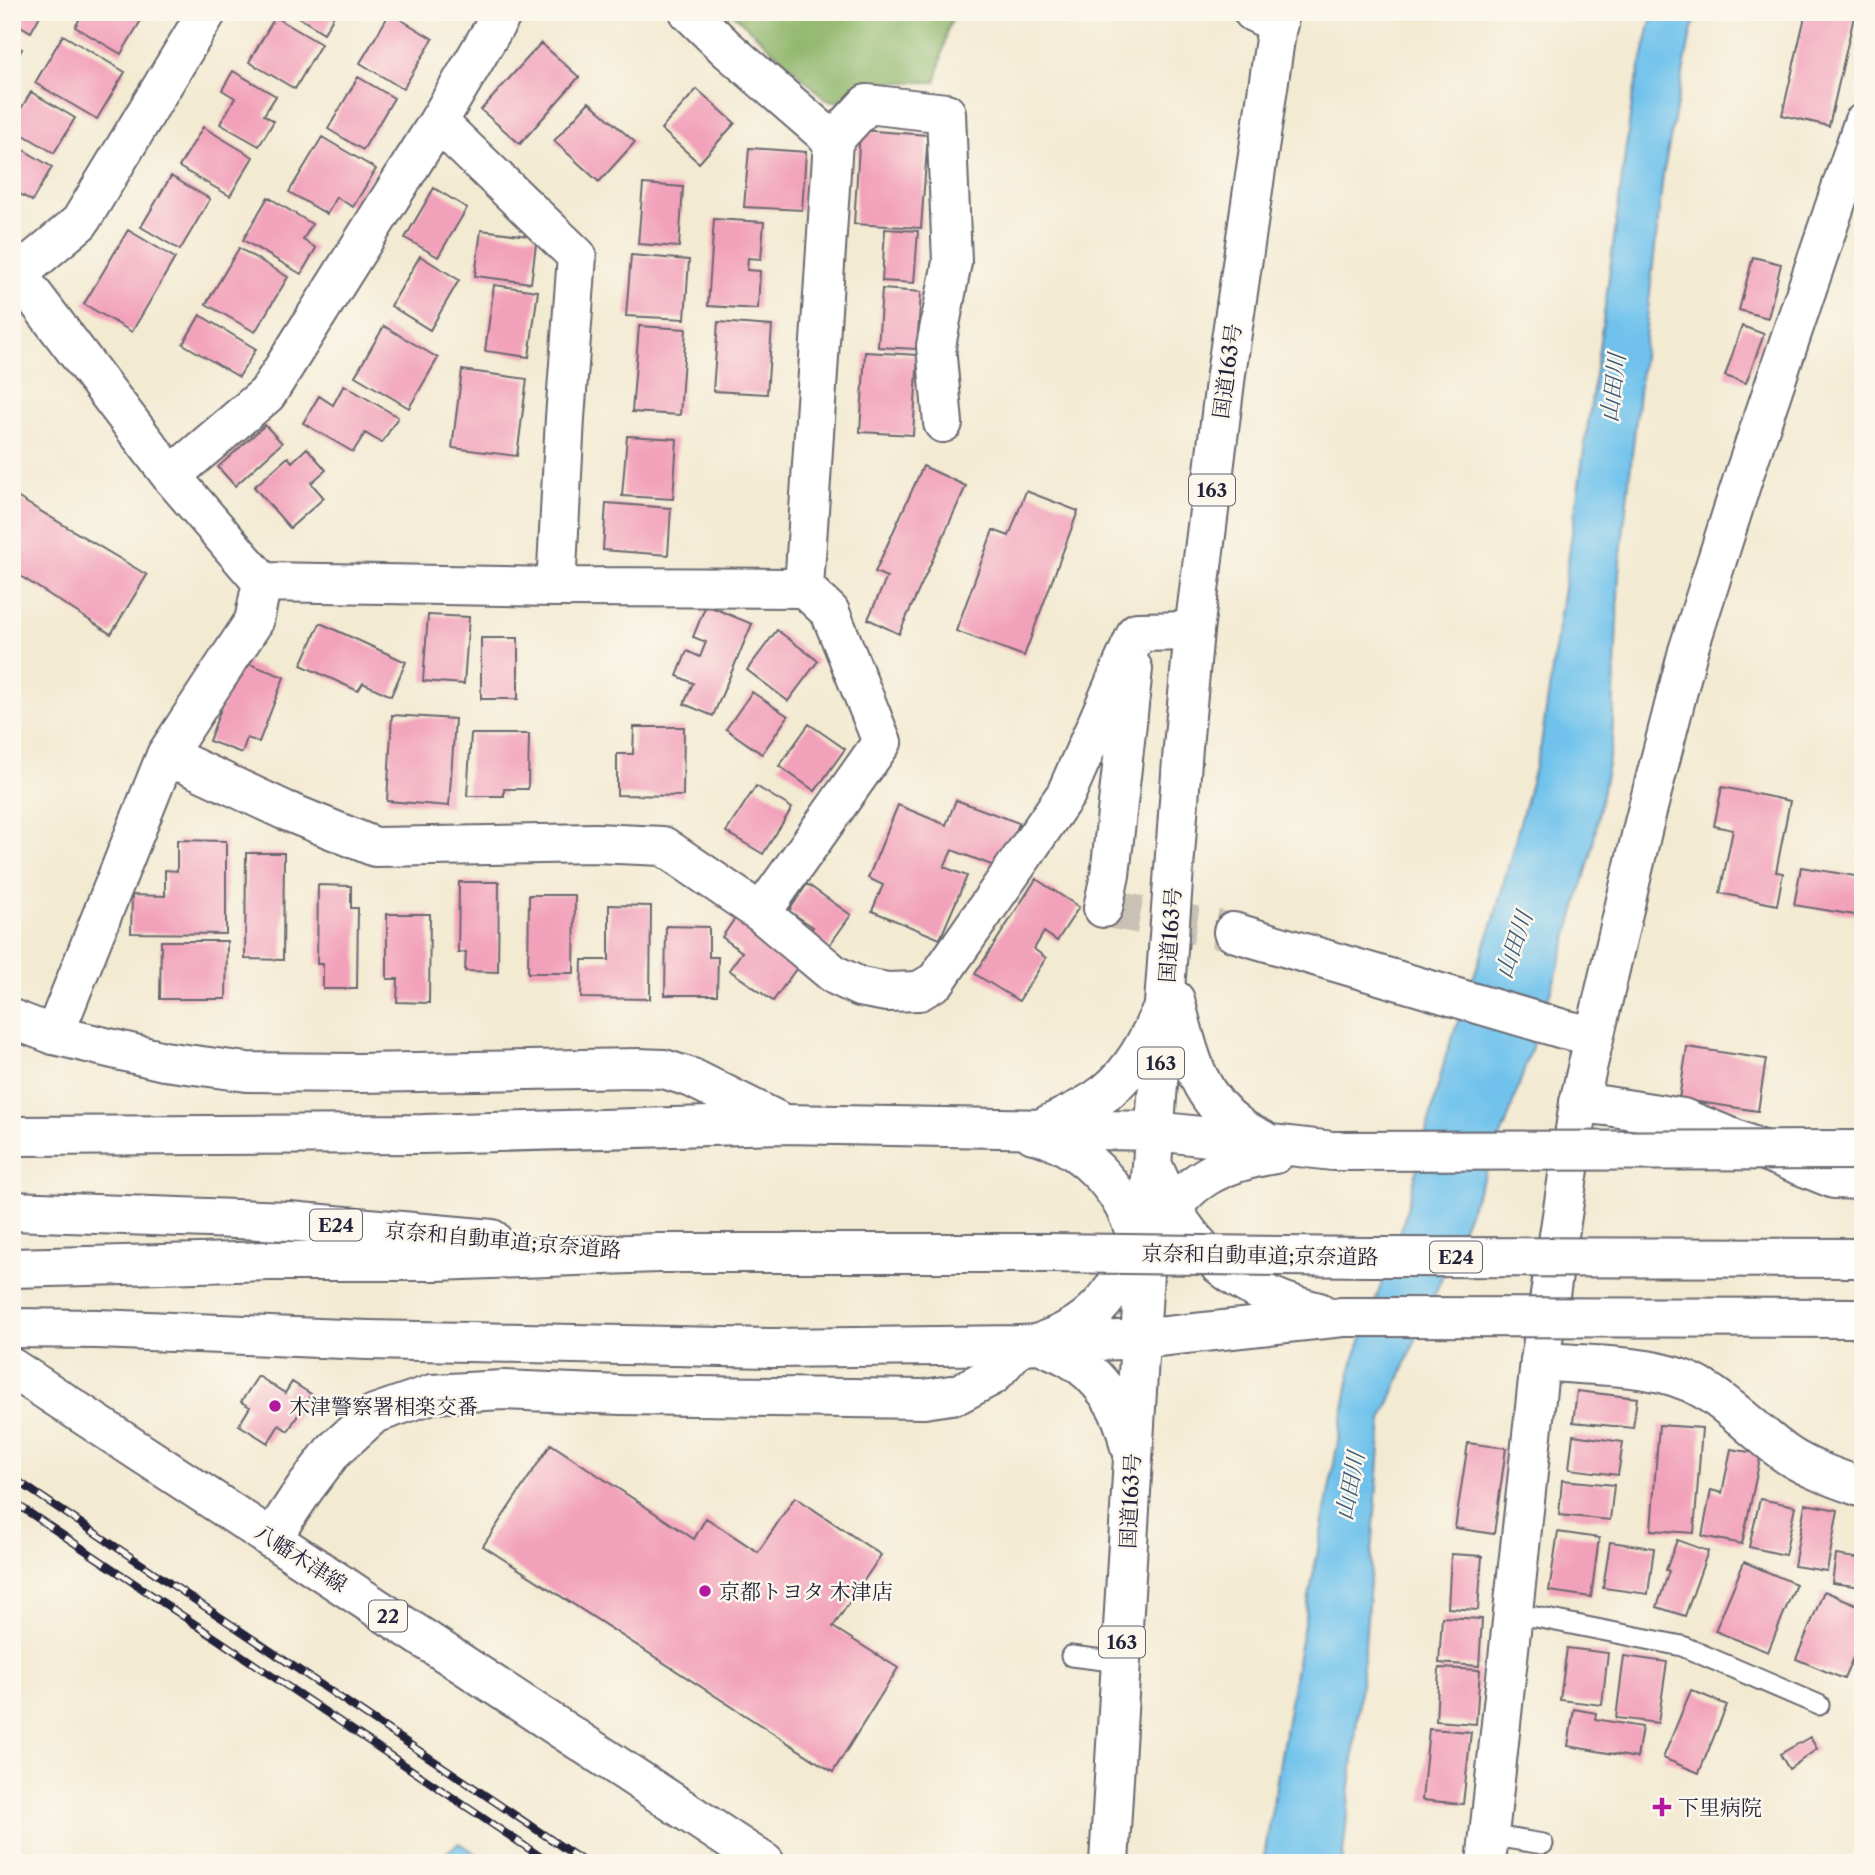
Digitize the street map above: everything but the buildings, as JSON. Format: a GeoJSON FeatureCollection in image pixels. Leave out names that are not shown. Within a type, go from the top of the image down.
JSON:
{"type":"FeatureCollection","features":[{"type":"Feature","properties":{"kind":"main road"},"geometry":{"type":"LineString","coordinates":[[207,12],[80,222],[15,270],[171,476],[262,582],[804,588],[830,611],[882,742],[761,913]]}},
{"type":"Feature","properties":{"kind":"main road"},"geometry":{"type":"LineString","coordinates":[[171,476],[267,394],[438,122],[503,12]]}},
{"type":"Feature","properties":{"kind":"main road"},"geometry":{"type":"LineString","coordinates":[[689,12],[726,48],[833,141]]}},
{"type":"Feature","properties":{"kind":"main road","name":"国道163号"},"geometry":{"type":"LineString","coordinates":[[1158,1177],[1166,982],[1194,631],[1270,16]]}},
{"type":"Feature","properties":{"kind":"main road"},"geometry":{"type":"LineString","coordinates":[[804,588],[833,141],[867,104],[946,113],[952,262],[936,346],[943,423]]}},
{"type":"Feature","properties":{"kind":"main road"},"geometry":{"type":"LineString","coordinates":[[438,122],[577,256],[556,587]]}},
{"type":"Feature","properties":{"kind":"main road"},"geometry":{"type":"LineString","coordinates":[[1487,1849],[1540,1361],[1579,1103],[1578,1033],[1643,827],[1688,651],[1745,472],[1863,123]]}},
{"type":"Feature","properties":{"kind":"main road"},"geometry":{"type":"LineString","coordinates":[[54,1035],[166,755],[254,621],[262,582]]}},
{"type":"Feature","properties":{"kind":"main road"},"geometry":{"type":"LineString","coordinates":[[1137,632],[1194,631]]}},
{"type":"Feature","properties":{"kind":"main road"},"geometry":{"type":"LineString","coordinates":[[166,755],[284,810],[375,847],[595,843],[663,846],[761,913],[835,975],[860,987],[887,992],[919,991],[936,981],[1066,794],[1137,632]]}},
{"type":"Feature","properties":{"kind":"main road"},"geometry":{"type":"LineString","coordinates":[[1103,908],[1110,875],[1137,632]]}},
{"type":"Feature","properties":{"kind":"main road"},"geometry":{"type":"LineString","coordinates":[[1233,932],[1578,1033]]}},
{"type":"Feature","properties":{"kind":"main road"},"geometry":{"type":"LineString","coordinates":[[1025,1128],[1096,1100],[1115,1084],[1146,1044],[1166,982]]}},
{"type":"Feature","properties":{"kind":"main road"},"geometry":{"type":"LineString","coordinates":[[1166,982],[1194,1069],[1205,1091],[1240,1127],[1302,1148]]}},
{"type":"Feature","properties":{"kind":"main road"},"geometry":{"type":"LineString","coordinates":[[12,1019],[54,1035],[164,1061],[247,1072],[664,1069],[692,1078],[784,1124]]}},
{"type":"Feature","properties":{"kind":"main road"},"geometry":{"type":"LineString","coordinates":[[1579,1103],[1683,1118],[1834,1179],[1863,1180]]}},
{"type":"Feature","properties":{"kind":"main road"},"geometry":{"type":"LineString","coordinates":[[12,1136],[422,1134],[784,1124],[1025,1128],[1158,1177],[1182,1196],[1204,1177],[1227,1166],[1254,1157],[1302,1148],[1863,1150]]}},
{"type":"Feature","properties":{"kind":"main road"},"geometry":{"type":"LineString","coordinates":[[1025,1128],[1068,1147],[1090,1163],[1109,1182],[1124,1206],[1140,1256]]}},
{"type":"Feature","properties":{"kind":"main road"},"geometry":{"type":"LineString","coordinates":[[1158,1177],[1302,1148]]}},
{"type":"Feature","properties":{"kind":"main road"},"geometry":{"type":"LineString","coordinates":[[271,1539],[304,1488],[333,1451],[374,1414],[432,1394],[503,1390],[621,1395],[924,1399],[958,1394],[992,1376],[1029,1344],[1062,1335],[1081,1324],[1100,1307],[1140,1256],[1158,1177]]}},
{"type":"Feature","properties":{"kind":"main road"},"geometry":{"type":"LineString","coordinates":[[1158,1177],[1180,1223],[1198,1246],[1230,1273],[1258,1309]]}},
{"type":"Feature","properties":{"kind":"main road","name":"京奈和自動車道;京奈道路"},"geometry":{"type":"LineString","coordinates":[[12,1211],[289,1221],[658,1253]]}},
{"type":"Feature","properties":{"kind":"main road","name":"京奈和自動車道;京奈道路"},"geometry":{"type":"LineString","coordinates":[[12,1268],[269,1261],[437,1262],[658,1253],[1863,1258]]}},
{"type":"Feature","properties":{"kind":"main road","name":"国道163号"},"geometry":{"type":"LineString","coordinates":[[1109,1863],[1139,1339],[1140,1256]]}},
{"type":"Feature","properties":{"kind":"main road"},"geometry":{"type":"LineString","coordinates":[[12,1328],[368,1340],[772,1348],[1029,1344],[1139,1339],[1258,1309],[1343,1317],[1863,1318]]}},
{"type":"Feature","properties":{"kind":"main road"},"geometry":{"type":"LineString","coordinates":[[1029,1344],[1069,1358],[1090,1373],[1106,1391],[1119,1413],[1128,1437],[1132,1466]]}},
{"type":"Feature","properties":{"kind":"main road"},"geometry":{"type":"LineString","coordinates":[[1540,1361],[1644,1370],[1677,1378],[1744,1409],[1790,1457],[1863,1488]]}},
{"type":"Feature","properties":{"kind":"main road","name":"八幡木津線"},"geometry":{"type":"LineString","coordinates":[[12,1368],[765,1863]]}},
{"type":"Feature","properties":{"kind":"lane"},"geometry":{"type":"LineString","coordinates":[[1513,1615],[1536,1617],[1682,1646],[1819,1705]]}},
{"type":"Feature","properties":{"kind":"lane"},"geometry":{"type":"LineString","coordinates":[[1071,1656],[1120,1662]]}},
{"type":"Feature","properties":{"kind":"lane"},"geometry":{"type":"LineString","coordinates":[[1487,1849],[1543,1844]]}},
{"type":"Feature","properties":{"kind":"green space"},"geometry":{"type":"Polygon","coordinates":[[[731,12],[956,12],[948,28],[936,82],[882,82],[865,85],[843,102],[827,100],[731,12]]]}},
{"type":"Feature","properties":{"kind":"water","name":"山田川"},"geometry":{"type":"Polygon","coordinates":[[[1653,12],[1701,12],[1692,28],[1663,175],[1619,572],[1612,741],[1591,855],[1557,972],[1506,1124],[1382,1420],[1365,1645],[1342,1863],[1263,1863],[1352,1366],[1403,1224],[1446,1055],[1494,919],[1541,745],[1632,102],[1653,12]]]}},
{"type":"Feature","properties":{"kind":"water"},"geometry":{"type":"Polygon","coordinates":[[[459,1843],[492,1863],[433,1863],[459,1843]]]}},
{"type":"Feature","properties":{"kind":"tunnel"},"geometry":{"type":"LineString","coordinates":[[1103,908],[1233,932]]}},
{"type":"Feature","properties":{"kind":"railway"},"geometry":{"type":"LineString","coordinates":[[12,1477],[586,1863]]}},
{"type":"Feature","properties":{"kind":"railway"},"geometry":{"type":"LineString","coordinates":[[12,1501],[550,1863]]}},
{"type":"Feature","properties":{"kind":"place","name":"木津警察署相楽交番"},"geometry":{"type":"Point","coordinates":[275,1406]}},
{"type":"Feature","properties":{"kind":"place","name":"京都トヨタ 木津店"},"geometry":{"type":"Point","coordinates":[705,1591]}},
{"type":"Feature","properties":{"kind":"place","name":"下里病院"},"geometry":{"type":"Point","coordinates":[1662,1807]}}]}
